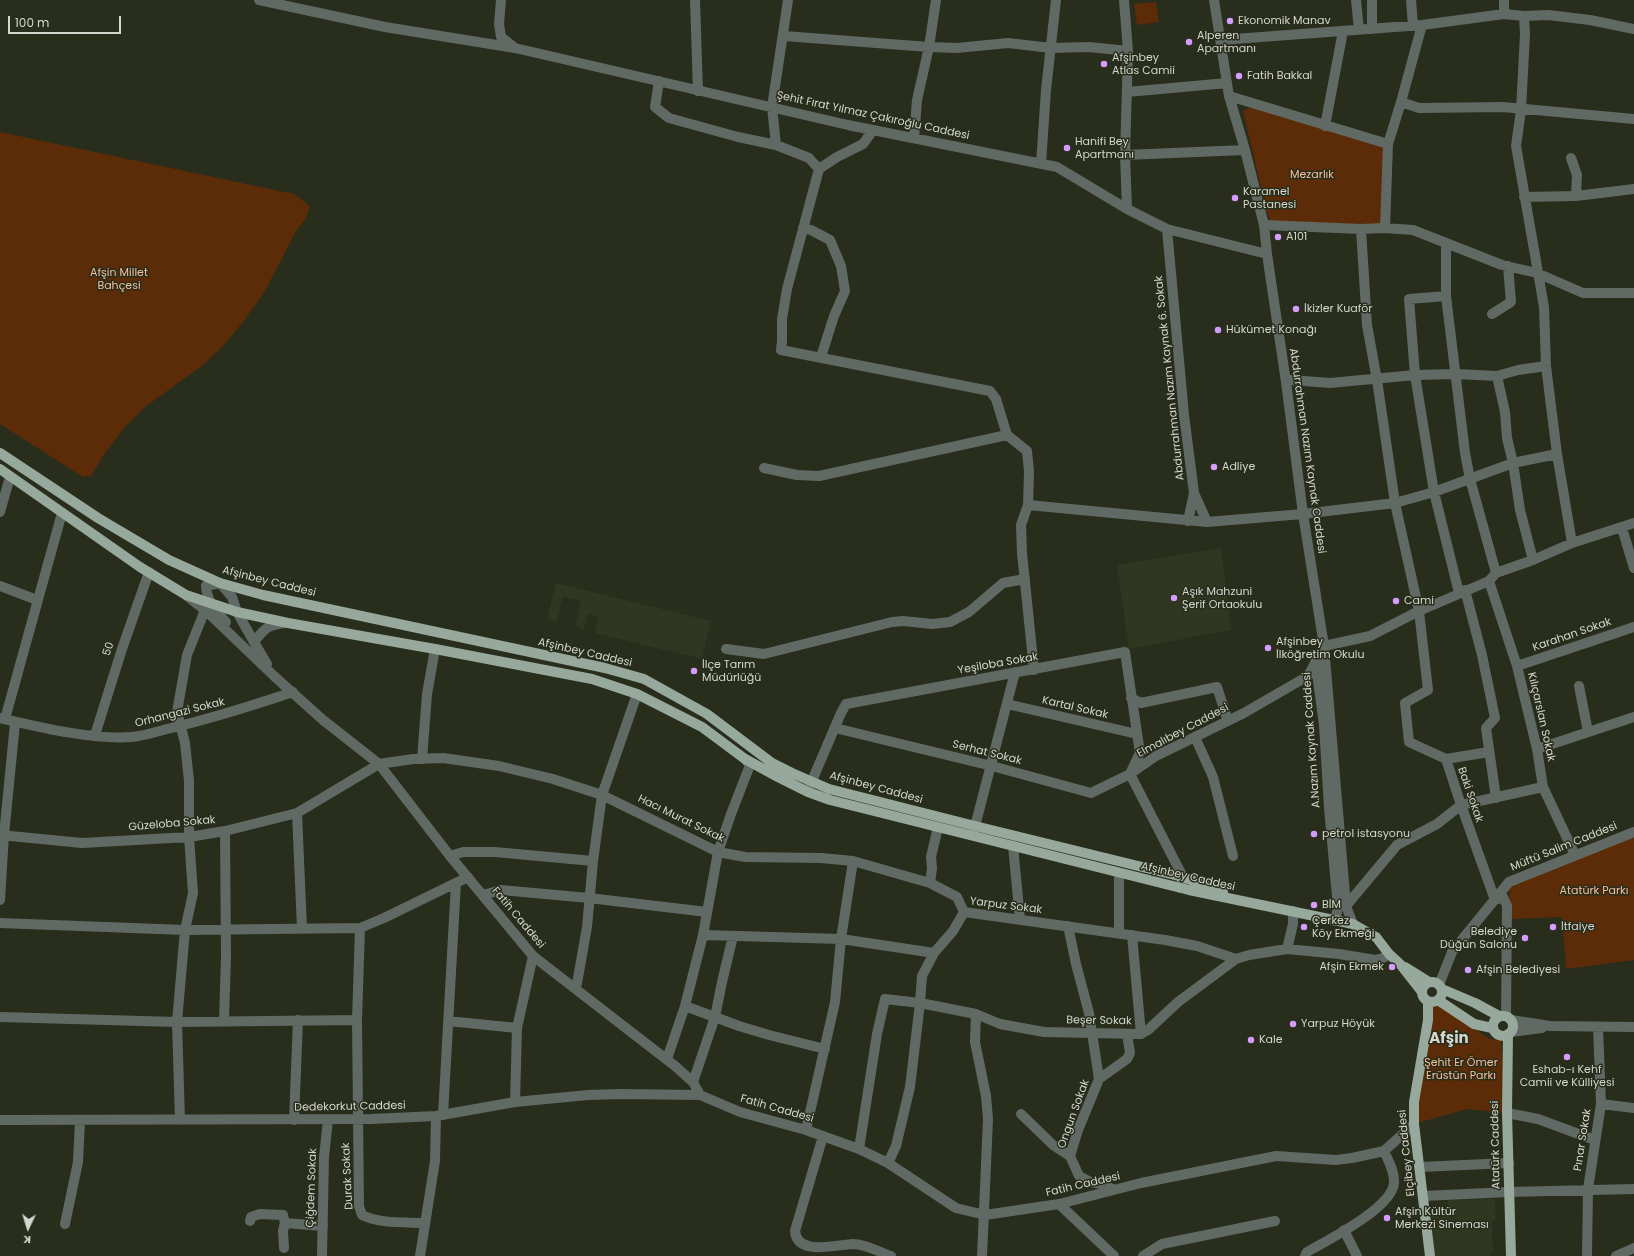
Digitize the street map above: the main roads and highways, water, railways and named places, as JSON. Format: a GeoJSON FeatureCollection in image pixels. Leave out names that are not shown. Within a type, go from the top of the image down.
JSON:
{"type":"FeatureCollection","features":[{"type":"Feature","properties":{"kind":"main road","name":"Afşinbey Caddesi"},"geometry":{"type":"LineString","coordinates":[[0,453],[98,518],[162,557],[220,583],[263,595],[605,668],[644,680],[706,714],[772,763],[811,782],[974,831],[1182,877],[1258,905]]}},
{"type":"Feature","properties":{"kind":"main road","name":"Afşinbey Caddesi"},"geometry":{"type":"LineString","coordinates":[[0,469],[149,572],[208,607],[592,679],[637,694],[702,727],[746,758],[778,777],[808,792],[830,800],[938,827],[974,831],[1013,846],[1180,888],[1353,924],[1376,937],[1389,954],[1400,964]]}},
{"type":"Feature","properties":{"kind":"main road"},"geometry":{"type":"LineString","coordinates":[[1400,964],[1437,985],[1505,1017],[1513,1026],[1510,1033],[1502,1036],[1499,1035],[1492,1028],[1474,1024],[1433,1000],[1424,997],[1422,992],[1400,964]]}},
{"type":"Feature","properties":{"kind":"main road"},"geometry":{"type":"LineString","coordinates":[[1422,992],[1424,986],[1437,985]]}},
{"type":"Feature","properties":{"kind":"main road"},"geometry":{"type":"LineString","coordinates":[[1433,1000],[1441,995],[1437,985]]}},
{"type":"Feature","properties":{"kind":"main road","name":"Elçibey Caddesi"},"geometry":{"type":"LineString","coordinates":[[1430,1256],[1414,1124],[1414,1102],[1428,1020],[1433,1000]]}},
{"type":"Feature","properties":{"kind":"main road"},"geometry":{"type":"LineString","coordinates":[[1492,1028],[1493,1021],[1505,1017]]}},
{"type":"Feature","properties":{"kind":"main road","name":"Atatürk Caddesi"},"geometry":{"type":"LineString","coordinates":[[1510,1033],[1507,1113],[1511,1256]]}},
{"type":"Feature","properties":{"kind":"place","name":"Ekonomik Manav"},"geometry":{"type":"Point","coordinates":[1230,21]}},
{"type":"Feature","properties":{"kind":"place","name":"Alperen Apartmanı"},"geometry":{"type":"Point","coordinates":[1189,42]}},
{"type":"Feature","properties":{"kind":"place","name":"Afşinbey Atlas Camii"},"geometry":{"type":"Point","coordinates":[1104,64]}},
{"type":"Feature","properties":{"kind":"place","name":"Fatih Bakkal"},"geometry":{"type":"Point","coordinates":[1239,76]}},
{"type":"Feature","properties":{"kind":"place","name":"Hanifi Bey Apartmanı"},"geometry":{"type":"Point","coordinates":[1067,148]}},
{"type":"Feature","properties":{"kind":"place","name":"Karamel Pastanesi"},"geometry":{"type":"Point","coordinates":[1235,198]}},
{"type":"Feature","properties":{"kind":"place","name":"A101"},"geometry":{"type":"Point","coordinates":[1278,237]}},
{"type":"Feature","properties":{"kind":"place","name":"İkizler Kuaför"},"geometry":{"type":"Point","coordinates":[1296,309]}},
{"type":"Feature","properties":{"kind":"place","name":"Hükümet Konağı"},"geometry":{"type":"Point","coordinates":[1218,330]}},
{"type":"Feature","properties":{"kind":"place","name":"Adliye"},"geometry":{"type":"Point","coordinates":[1214,467]}},
{"type":"Feature","properties":{"kind":"place","name":"Aşık Mahzuni Şerif Ortaokulu"},"geometry":{"type":"Point","coordinates":[1174,598]}},
{"type":"Feature","properties":{"kind":"place","name":"Cami"},"geometry":{"type":"Point","coordinates":[1396,601]}},
{"type":"Feature","properties":{"kind":"place","name":"Afşinbey İlköğretim Okulu"},"geometry":{"type":"Point","coordinates":[1268,648]}},
{"type":"Feature","properties":{"kind":"place","name":"İlçe Tarım Müdürlüğü"},"geometry":{"type":"Point","coordinates":[694,671]}},
{"type":"Feature","properties":{"kind":"place","name":"petrol istasyonu"},"geometry":{"type":"Point","coordinates":[1314,834]}},
{"type":"Feature","properties":{"kind":"place","name":"BİM"},"geometry":{"type":"Point","coordinates":[1314,905]}},
{"type":"Feature","properties":{"kind":"place","name":"Çerkez Köy Ekmeği"},"geometry":{"type":"Point","coordinates":[1304,927]}},
{"type":"Feature","properties":{"kind":"place","name":"İtfaiye"},"geometry":{"type":"Point","coordinates":[1553,927]}},
{"type":"Feature","properties":{"kind":"place","name":"Belediye Düğün Salonu"},"geometry":{"type":"Point","coordinates":[1525,938]}},
{"type":"Feature","properties":{"kind":"place","name":"Afşin Ekmek"},"geometry":{"type":"Point","coordinates":[1392,967]}},
{"type":"Feature","properties":{"kind":"place","name":"Afşin Belediyesi"},"geometry":{"type":"Point","coordinates":[1468,970]}},
{"type":"Feature","properties":{"kind":"place","name":"Yarpuz Höyük"},"geometry":{"type":"Point","coordinates":[1293,1024]}},
{"type":"Feature","properties":{"kind":"place","name":"Kale"},"geometry":{"type":"Point","coordinates":[1251,1040]}},
{"type":"Feature","properties":{"kind":"place","name":"Eshab-ı Kehf Camii ve Külliyesi"},"geometry":{"type":"Point","coordinates":[1567,1057]}},
{"type":"Feature","properties":{"kind":"place","name":"Afşin Kültür Merkezi Sineması"},"geometry":{"type":"Point","coordinates":[1387,1218]}},
{"type":"Feature","properties":{"kind":"district","name":"Afşin"},"geometry":{"type":"Point","coordinates":[1449,1039]}},
{"type":"Feature","properties":{"kind":"park label","name":"Mezarlık"},"geometry":{"type":"Point","coordinates":[1312,175]}},
{"type":"Feature","properties":{"kind":"park label","name":"Afşin Millet Bahçesi"},"geometry":{"type":"Point","coordinates":[119,279]}},
{"type":"Feature","properties":{"kind":"park label","name":"Atatürk Parkı"},"geometry":{"type":"Point","coordinates":[1594,891]}},
{"type":"Feature","properties":{"kind":"park label","name":"Şehit Er Ömer Erüstün Parkı"},"geometry":{"type":"Point","coordinates":[1461,1069]}}]}
